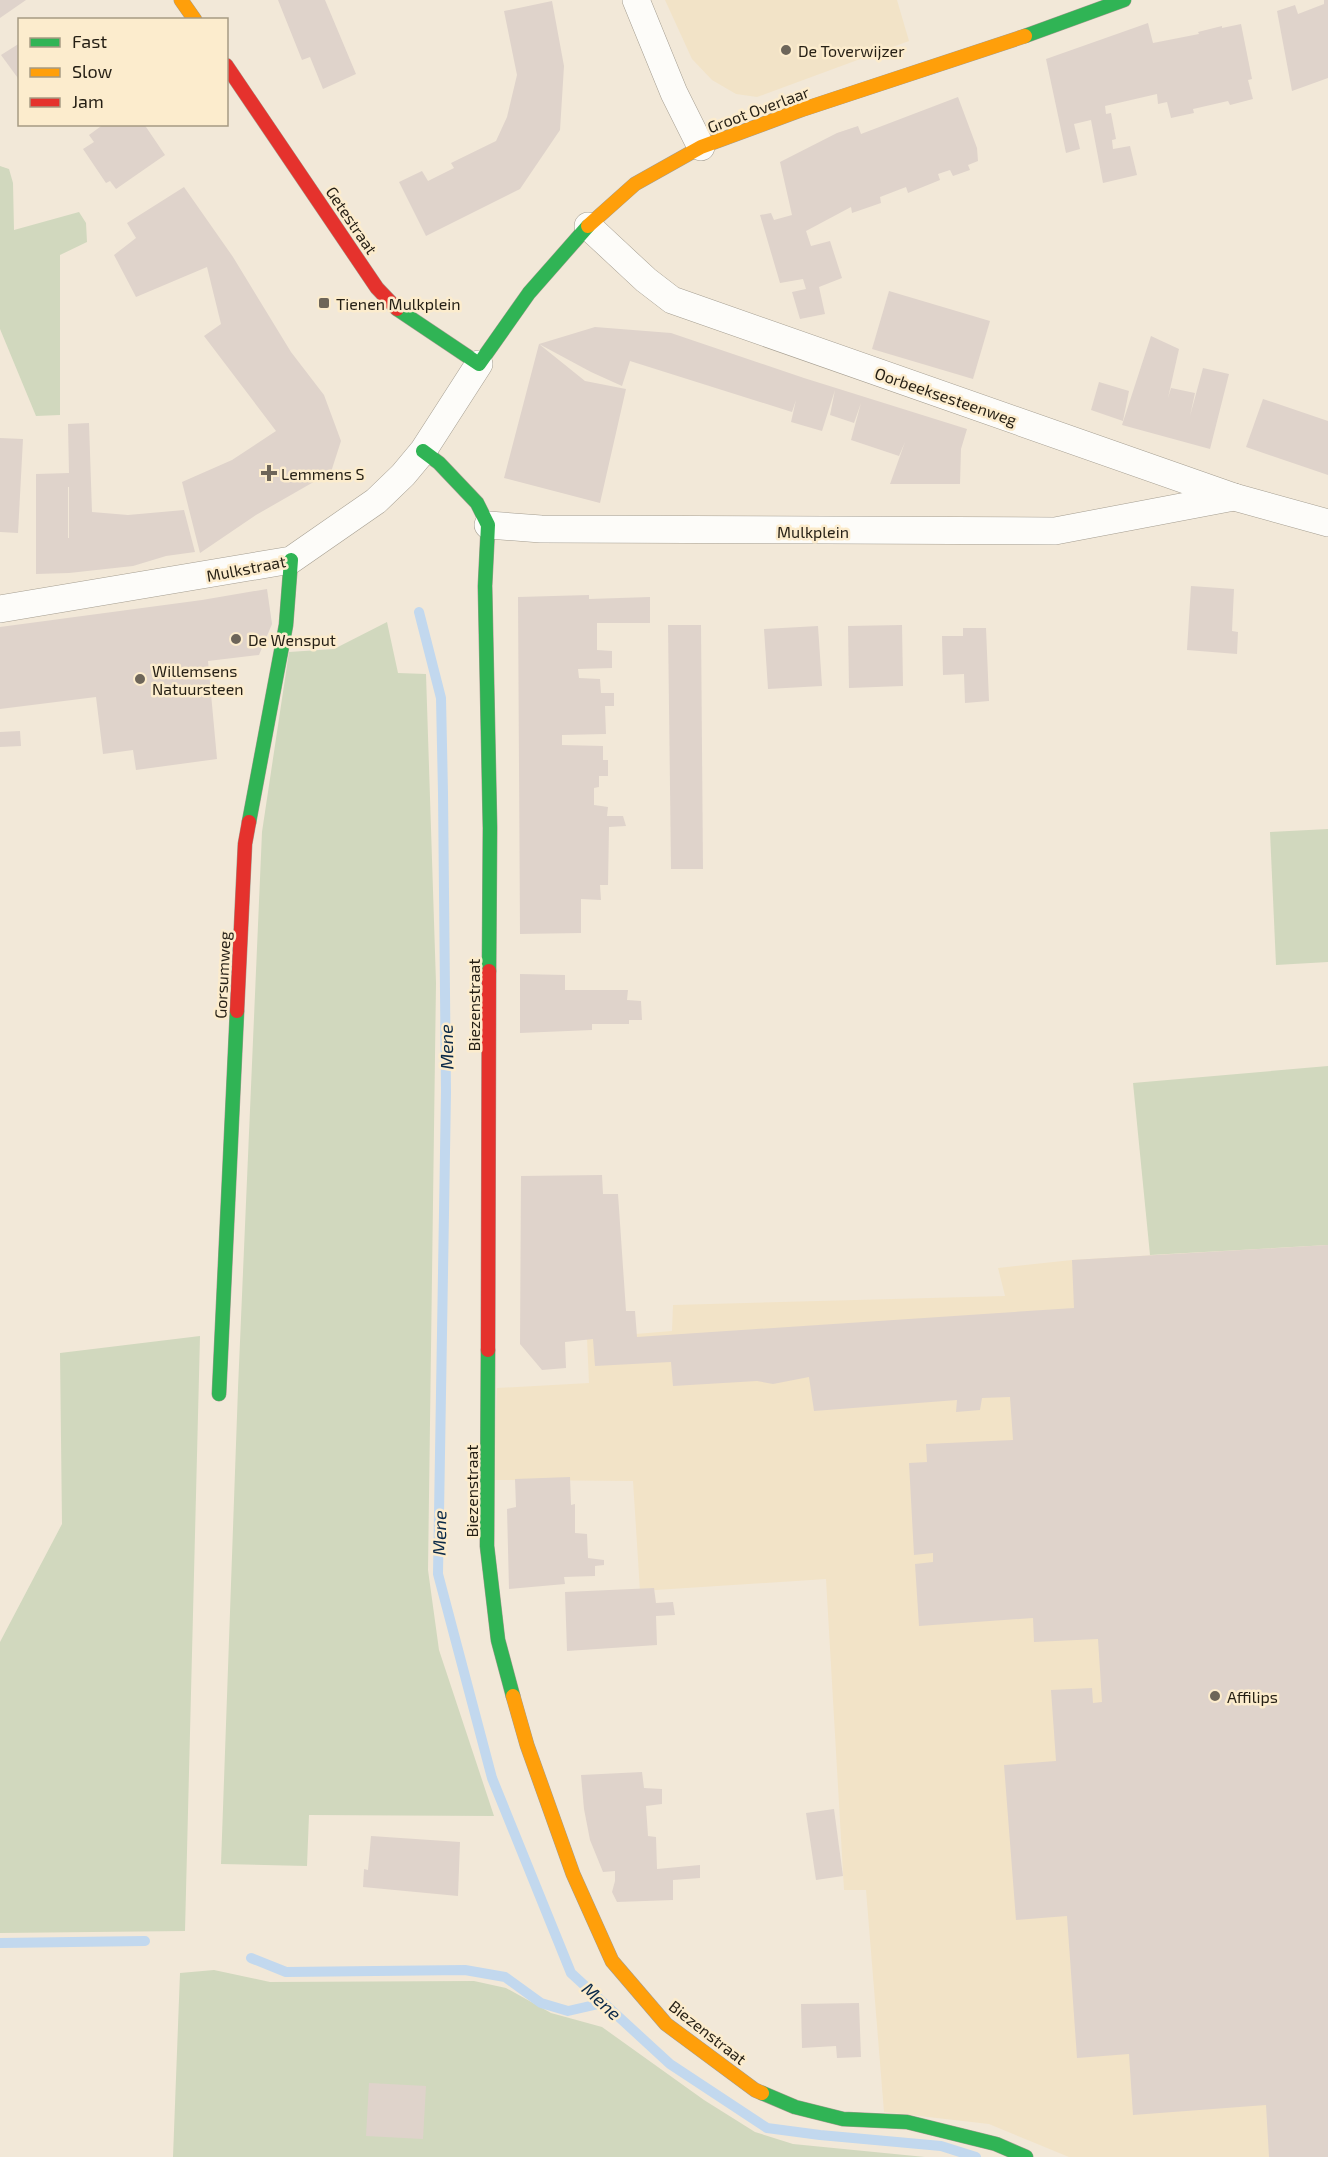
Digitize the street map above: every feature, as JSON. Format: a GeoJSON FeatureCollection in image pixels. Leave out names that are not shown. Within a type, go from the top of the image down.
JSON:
{"type":"FeatureCollection","features":[{"type":"Feature","properties":{"kind":"street"},"geometry":{"type":"LineString","coordinates":[[181,0],[194,18]]}},
{"type":"Feature","properties":{"kind":"street"},"geometry":{"type":"LineString","coordinates":[[636,0],[674,93],[701,147]]}},
{"type":"Feature","properties":{"kind":"street","name":"Groot Overlaar"},"geometry":{"type":"LineString","coordinates":[[479,364],[529,293],[588,226],[635,184],[701,147],[801,110],[981,52],[1124,0]]}},
{"type":"Feature","properties":{"kind":"street","name":"Getestraat"},"geometry":{"type":"LineString","coordinates":[[228,68],[378,288],[394,307],[479,364]]}},
{"type":"Feature","properties":{"kind":"street","name":"Oorbeeksesteenweg"},"geometry":{"type":"LineString","coordinates":[[588,226],[646,280],[672,300],[1233,497],[1328,523]]}},
{"type":"Feature","properties":{"kind":"street","name":"Mulkstraat"},"geometry":{"type":"LineString","coordinates":[[0,609],[291,561],[376,501],[403,475],[423,451],[479,364]]}},
{"type":"Feature","properties":{"kind":"street"},"geometry":{"type":"LineString","coordinates":[[423,451],[439,463],[477,503],[488,525]]}},
{"type":"Feature","properties":{"kind":"street","name":"Mulkplein"},"geometry":{"type":"LineString","coordinates":[[488,525],[541,530],[1055,531],[1233,497]]}},
{"type":"Feature","properties":{"kind":"street","name":"Biezenstraat"},"geometry":{"type":"LineString","coordinates":[[488,525],[485,586],[490,828],[487,1546],[498,1640],[527,1745],[573,1874],[612,1961],[666,2024],[755,2090],[795,2107],[843,2119],[907,2122],[996,2144],[1026,2157]]}},
{"type":"Feature","properties":{"kind":"street","name":"Gorsumweg"},"geometry":{"type":"LineString","coordinates":[[219,1394],[245,844],[286,625],[291,561]]}},
{"type":"Feature","properties":{"kind":"shaded area","name":"De Toverwijzer"},"geometry":{"type":"Polygon","coordinates":[[[665,0],[897,0],[909,41],[757,97],[736,94],[712,80],[692,59],[665,0]]]}},
{"type":"Feature","properties":{"kind":"shaded area"},"geometry":{"type":"Polygon","coordinates":[[[1328,1245],[1328,2157],[1069,2157],[989,2124],[884,2112],[866,1890],[844,1890],[826,1579],[640,1591],[633,1481],[493,1480],[497,1388],[589,1383],[587,1338],[672,1331],[673,1305],[1005,1296],[998,1268],[1072,1260],[1328,1245]]]}},
{"type":"Feature","properties":{"kind":"green space"},"geometry":{"type":"Polygon","coordinates":[[[0,166],[9,169],[13,183],[14,230],[79,212],[86,223],[87,242],[60,255],[60,415],[36,416],[0,329],[0,166]]]}},
{"type":"Feature","properties":{"kind":"green space"},"geometry":{"type":"Polygon","coordinates":[[[387,622],[398,673],[426,674],[436,983],[428,1570],[439,1650],[494,1816],[309,1815],[307,1866],[221,1864],[238,1388],[262,832],[289,652],[334,649],[387,622]]]}},
{"type":"Feature","properties":{"kind":"green space"},"geometry":{"type":"Polygon","coordinates":[[[1328,829],[1328,962],[1276,965],[1270,832],[1328,829]]]}},
{"type":"Feature","properties":{"kind":"green space"},"geometry":{"type":"Polygon","coordinates":[[[1328,1066],[1328,1245],[1150,1255],[1133,1083],[1328,1066]]]}},
{"type":"Feature","properties":{"kind":"green space"},"geometry":{"type":"Polygon","coordinates":[[[200,1336],[185,1931],[0,1933],[0,1642],[62,1524],[60,1353],[200,1336]]]}},
{"type":"Feature","properties":{"kind":"green space"},"geometry":{"type":"Polygon","coordinates":[[[214,1970],[270,1982],[474,1981],[506,1988],[551,2013],[602,2027],[704,2100],[755,2132],[793,2144],[925,2157],[173,2157],[180,1973],[214,1970]]]}},
{"type":"Feature","properties":{"kind":"building"},"geometry":{"type":"Polygon","coordinates":[[[0,0],[26,0],[0,18],[0,0]]]}},
{"type":"Feature","properties":{"kind":"building"},"geometry":{"type":"Polygon","coordinates":[[[278,0],[325,0],[356,74],[323,89],[310,57],[302,60],[278,0]]]}},
{"type":"Feature","properties":{"kind":"building"},"geometry":{"type":"Polygon","coordinates":[[[1324,0],[1328,0],[1328,78],[1292,91],[1277,11],[1295,5],[1298,14],[1324,4],[1324,0]]]}},
{"type":"Feature","properties":{"kind":"building"},"geometry":{"type":"Polygon","coordinates":[[[552,1],[564,66],[560,130],[520,189],[426,236],[399,182],[422,171],[428,181],[454,168],[451,163],[496,141],[507,117],[517,75],[504,11],[552,1]]]}},
{"type":"Feature","properties":{"kind":"building"},"geometry":{"type":"Polygon","coordinates":[[[1148,23],[1153,43],[1199,34],[1198,32],[1222,26],[1222,28],[1241,24],[1252,79],[1248,80],[1253,99],[1230,105],[1228,101],[1193,109],[1194,113],[1171,118],[1167,102],[1158,104],[1157,94],[1105,106],[1106,114],[1111,113],[1116,139],[1112,140],[1113,149],[1130,146],[1137,175],[1103,183],[1091,120],[1074,124],[1080,149],[1066,153],[1046,59],[1148,23]]]}},
{"type":"Feature","properties":{"kind":"building"},"geometry":{"type":"Polygon","coordinates":[[[18,44],[18,78],[1,55],[18,44]]]}},
{"type":"Feature","properties":{"kind":"building"},"geometry":{"type":"Polygon","coordinates":[[[958,97],[977,148],[978,161],[968,165],[970,170],[953,176],[950,170],[938,174],[940,180],[908,193],[906,187],[880,197],[881,203],[852,213],[851,207],[806,231],[811,246],[830,241],[842,278],[819,287],[825,314],[800,319],[792,292],[806,289],[803,279],[780,283],[760,215],[771,213],[774,220],[792,215],[780,162],[837,133],[858,126],[861,134],[958,97]]]}},
{"type":"Feature","properties":{"kind":"building"},"geometry":{"type":"Polygon","coordinates":[[[101,126],[145,126],[165,155],[116,189],[110,181],[106,183],[83,149],[94,142],[89,135],[101,126]]]}},
{"type":"Feature","properties":{"kind":"building"},"geometry":{"type":"Polygon","coordinates":[[[184,187],[233,257],[291,352],[324,395],[341,441],[331,472],[256,515],[200,553],[182,482],[232,460],[276,431],[204,336],[221,324],[207,267],[136,297],[114,255],[136,238],[127,223],[184,187]]]}},
{"type":"Feature","properties":{"kind":"building"},"geometry":{"type":"Polygon","coordinates":[[[889,291],[990,321],[973,379],[872,349],[889,291]]]}},
{"type":"Feature","properties":{"kind":"building"},"geometry":{"type":"Polygon","coordinates":[[[595,327],[671,333],[967,429],[961,449],[960,484],[890,484],[905,442],[899,456],[851,440],[861,403],[854,423],[830,415],[835,390],[822,431],[791,422],[796,400],[792,412],[630,361],[622,386],[539,344],[595,327]]]}},
{"type":"Feature","properties":{"kind":"building"},"geometry":{"type":"Polygon","coordinates":[[[1151,336],[1179,349],[1168,398],[1171,388],[1195,393],[1190,416],[1203,368],[1229,374],[1210,449],[1122,425],[1151,336]]]}},
{"type":"Feature","properties":{"kind":"building"},"geometry":{"type":"Polygon","coordinates":[[[539,344],[585,381],[626,389],[600,503],[504,478],[539,344]]]}},
{"type":"Feature","properties":{"kind":"building"},"geometry":{"type":"Polygon","coordinates":[[[1099,382],[1129,391],[1123,421],[1091,410],[1099,382]]]}},
{"type":"Feature","properties":{"kind":"building"},"geometry":{"type":"Polygon","coordinates":[[[1263,399],[1328,421],[1328,475],[1246,447],[1263,399]]]}},
{"type":"Feature","properties":{"kind":"building"},"geometry":{"type":"Polygon","coordinates":[[[89,423],[92,512],[128,515],[184,510],[195,552],[166,556],[133,566],[36,574],[36,474],[69,473],[68,424],[89,423]],[[68,487],[68,538],[69,538],[68,487]]]}},
{"type":"Feature","properties":{"kind":"building"},"geometry":{"type":"Polygon","coordinates":[[[0,438],[23,439],[18,533],[0,532],[0,438]]]}},
{"type":"Feature","properties":{"kind":"building"},"geometry":{"type":"Polygon","coordinates":[[[1191,586],[1234,589],[1232,631],[1238,632],[1237,654],[1187,650],[1191,586]]]}},
{"type":"Feature","properties":{"kind":"building","name":"Willemsens Natuursteen"},"geometry":{"type":"Polygon","coordinates":[[[267,589],[272,624],[259,655],[208,661],[217,759],[136,770],[133,750],[103,754],[96,697],[0,709],[0,627],[267,589]]]}},
{"type":"Feature","properties":{"kind":"building"},"geometry":{"type":"Polygon","coordinates":[[[589,595],[589,599],[650,597],[650,623],[597,623],[597,650],[612,651],[612,668],[578,669],[579,678],[600,679],[601,693],[614,693],[614,706],[605,706],[606,734],[562,735],[562,745],[603,746],[603,760],[608,760],[608,776],[599,776],[599,787],[594,788],[594,805],[608,807],[607,816],[623,816],[626,826],[609,827],[608,885],[600,885],[601,900],[581,899],[581,933],[520,934],[518,597],[589,595]]]}},
{"type":"Feature","properties":{"kind":"building"},"geometry":{"type":"Polygon","coordinates":[[[668,625],[701,625],[703,869],[671,869],[668,625]]]}},
{"type":"Feature","properties":{"kind":"building"},"geometry":{"type":"Polygon","coordinates":[[[902,625],[903,686],[849,688],[848,626],[902,625]]]}},
{"type":"Feature","properties":{"kind":"building"},"geometry":{"type":"Polygon","coordinates":[[[818,626],[822,686],[768,689],[764,629],[818,626]]]}},
{"type":"Feature","properties":{"kind":"building"},"geometry":{"type":"Polygon","coordinates":[[[963,628],[986,628],[989,701],[965,703],[964,674],[943,675],[942,636],[963,636],[963,628]]]}},
{"type":"Feature","properties":{"kind":"building"},"geometry":{"type":"Polygon","coordinates":[[[20,731],[21,746],[0,747],[0,732],[20,731]]]}},
{"type":"Feature","properties":{"kind":"building"},"geometry":{"type":"Polygon","coordinates":[[[520,974],[565,975],[565,990],[628,990],[627,1000],[641,1001],[642,1020],[629,1020],[629,1024],[592,1024],[592,1030],[520,1033],[520,974]]]}},
{"type":"Feature","properties":{"kind":"building","name":"Affilips"},"geometry":{"type":"Polygon","coordinates":[[[602,1175],[603,1194],[618,1194],[626,1311],[635,1311],[637,1337],[1074,1308],[1072,1260],[1328,1245],[1328,2157],[1269,2157],[1266,2105],[1133,2115],[1129,2054],[1077,2058],[1067,1916],[1016,1920],[1004,1765],[1056,1761],[1051,1690],[1092,1688],[1093,1703],[1102,1702],[1098,1639],[1034,1642],[1033,1618],[919,1626],[915,1564],[933,1562],[933,1553],[914,1555],[909,1463],[927,1462],[926,1444],[1013,1440],[1010,1397],[982,1398],[980,1410],[956,1412],[957,1400],[814,1411],[809,1377],[773,1384],[757,1381],[673,1386],[671,1362],[595,1366],[593,1339],[565,1342],[566,1368],[542,1370],[520,1344],[521,1176],[602,1175]]]}},
{"type":"Feature","properties":{"kind":"building"},"geometry":{"type":"Polygon","coordinates":[[[570,1477],[571,1505],[575,1504],[575,1533],[587,1534],[588,1558],[604,1560],[604,1565],[595,1566],[595,1576],[564,1577],[565,1584],[509,1589],[507,1509],[516,1507],[515,1479],[570,1477]]]}},
{"type":"Feature","properties":{"kind":"building"},"geometry":{"type":"Polygon","coordinates":[[[654,1588],[656,1603],[673,1602],[675,1615],[656,1616],[657,1645],[567,1651],[565,1592],[654,1588]]]}},
{"type":"Feature","properties":{"kind":"building"},"geometry":{"type":"Polygon","coordinates":[[[642,1772],[644,1788],[662,1789],[662,1804],[646,1806],[648,1836],[656,1837],[657,1869],[700,1865],[700,1878],[673,1880],[673,1900],[617,1902],[612,1892],[615,1871],[603,1872],[590,1840],[581,1775],[642,1772]]]}},
{"type":"Feature","properties":{"kind":"building"},"geometry":{"type":"Polygon","coordinates":[[[834,1809],[843,1876],[816,1880],[806,1813],[834,1809]]]}},
{"type":"Feature","properties":{"kind":"building"},"geometry":{"type":"Polygon","coordinates":[[[371,1836],[460,1842],[458,1896],[363,1887],[364,1869],[368,1870],[371,1836]]]}},
{"type":"Feature","properties":{"kind":"building"},"geometry":{"type":"Polygon","coordinates":[[[859,2003],[861,2057],[837,2058],[836,2046],[802,2048],[801,2004],[859,2003]]]}},
{"type":"Feature","properties":{"kind":"building"},"geometry":{"type":"Polygon","coordinates":[[[369,2083],[426,2086],[423,2139],[366,2136],[369,2083]]]}},
{"type":"Feature","properties":{"kind":"waterway","name":"Mene"},"geometry":{"type":"LineString","coordinates":[[419,612],[441,698],[443,793],[446,1092],[438,1574],[492,1778],[571,1973],[670,2064],[767,2128],[941,2146],[976,2157]]}},
{"type":"Feature","properties":{"kind":"waterway"},"geometry":{"type":"LineString","coordinates":[[0,1943],[145,1941]]}},
{"type":"Feature","properties":{"kind":"waterway"},"geometry":{"type":"LineString","coordinates":[[251,1958],[286,1972],[465,1970],[505,1977],[541,2003],[568,2011],[603,2003]]}},
{"type":"Feature","properties":{"kind":"traffic: fast"},"geometry":{"type":"LineString","coordinates":[[1025,36],[1124,0]]}},
{"type":"Feature","properties":{"kind":"traffic: fast"},"geometry":{"type":"LineString","coordinates":[[397,309],[479,364],[529,293],[588,226]]}},
{"type":"Feature","properties":{"kind":"traffic: fast"},"geometry":{"type":"LineString","coordinates":[[423,451],[439,463],[477,503],[488,525],[485,586],[490,828],[489,971]]}},
{"type":"Feature","properties":{"kind":"traffic: fast"},"geometry":{"type":"LineString","coordinates":[[249,822],[286,625],[291,560]]}},
{"type":"Feature","properties":{"kind":"traffic: fast"},"geometry":{"type":"LineString","coordinates":[[219,1394],[237,1011]]}},
{"type":"Feature","properties":{"kind":"traffic: fast"},"geometry":{"type":"LineString","coordinates":[[488,1350],[487,1546],[498,1640],[513,1696]]}},
{"type":"Feature","properties":{"kind":"traffic: fast"},"geometry":{"type":"LineString","coordinates":[[762,2093],[795,2107],[843,2119],[907,2122],[996,2144],[1026,2157]]}},
{"type":"Feature","properties":{"kind":"traffic: slow"},"geometry":{"type":"LineString","coordinates":[[181,0],[194,18]]}},
{"type":"Feature","properties":{"kind":"traffic: slow"},"geometry":{"type":"LineString","coordinates":[[588,226],[635,184],[701,147],[801,110],[1025,36]]}},
{"type":"Feature","properties":{"kind":"traffic: slow"},"geometry":{"type":"LineString","coordinates":[[513,1696],[527,1745],[573,1874],[612,1961],[666,2024],[762,2093]]}},
{"type":"Feature","properties":{"kind":"traffic: jam"},"geometry":{"type":"LineString","coordinates":[[228,68],[377,288],[397,309]]}},
{"type":"Feature","properties":{"kind":"traffic: jam"},"geometry":{"type":"LineString","coordinates":[[237,1011],[245,844],[249,822]]}},
{"type":"Feature","properties":{"kind":"traffic: jam"},"geometry":{"type":"LineString","coordinates":[[488,1350],[489,971]]}},
{"type":"Feature","properties":{"kind":"place","name":"De Toverwijzer"},"geometry":{"type":"Point","coordinates":[786,50]}},
{"type":"Feature","properties":{"kind":"place","name":"Tienen Mulkplein"},"geometry":{"type":"Point","coordinates":[324,303]}},
{"type":"Feature","properties":{"kind":"place","name":"Lemmens S"},"geometry":{"type":"Point","coordinates":[269,473]}},
{"type":"Feature","properties":{"kind":"place","name":"De Wensput"},"geometry":{"type":"Point","coordinates":[236,639]}},
{"type":"Feature","properties":{"kind":"place","name":"Willemsens Natuursteen"},"geometry":{"type":"Point","coordinates":[140,679]}},
{"type":"Feature","properties":{"kind":"place","name":"Affilips"},"geometry":{"type":"Point","coordinates":[1215,1696]}}]}
